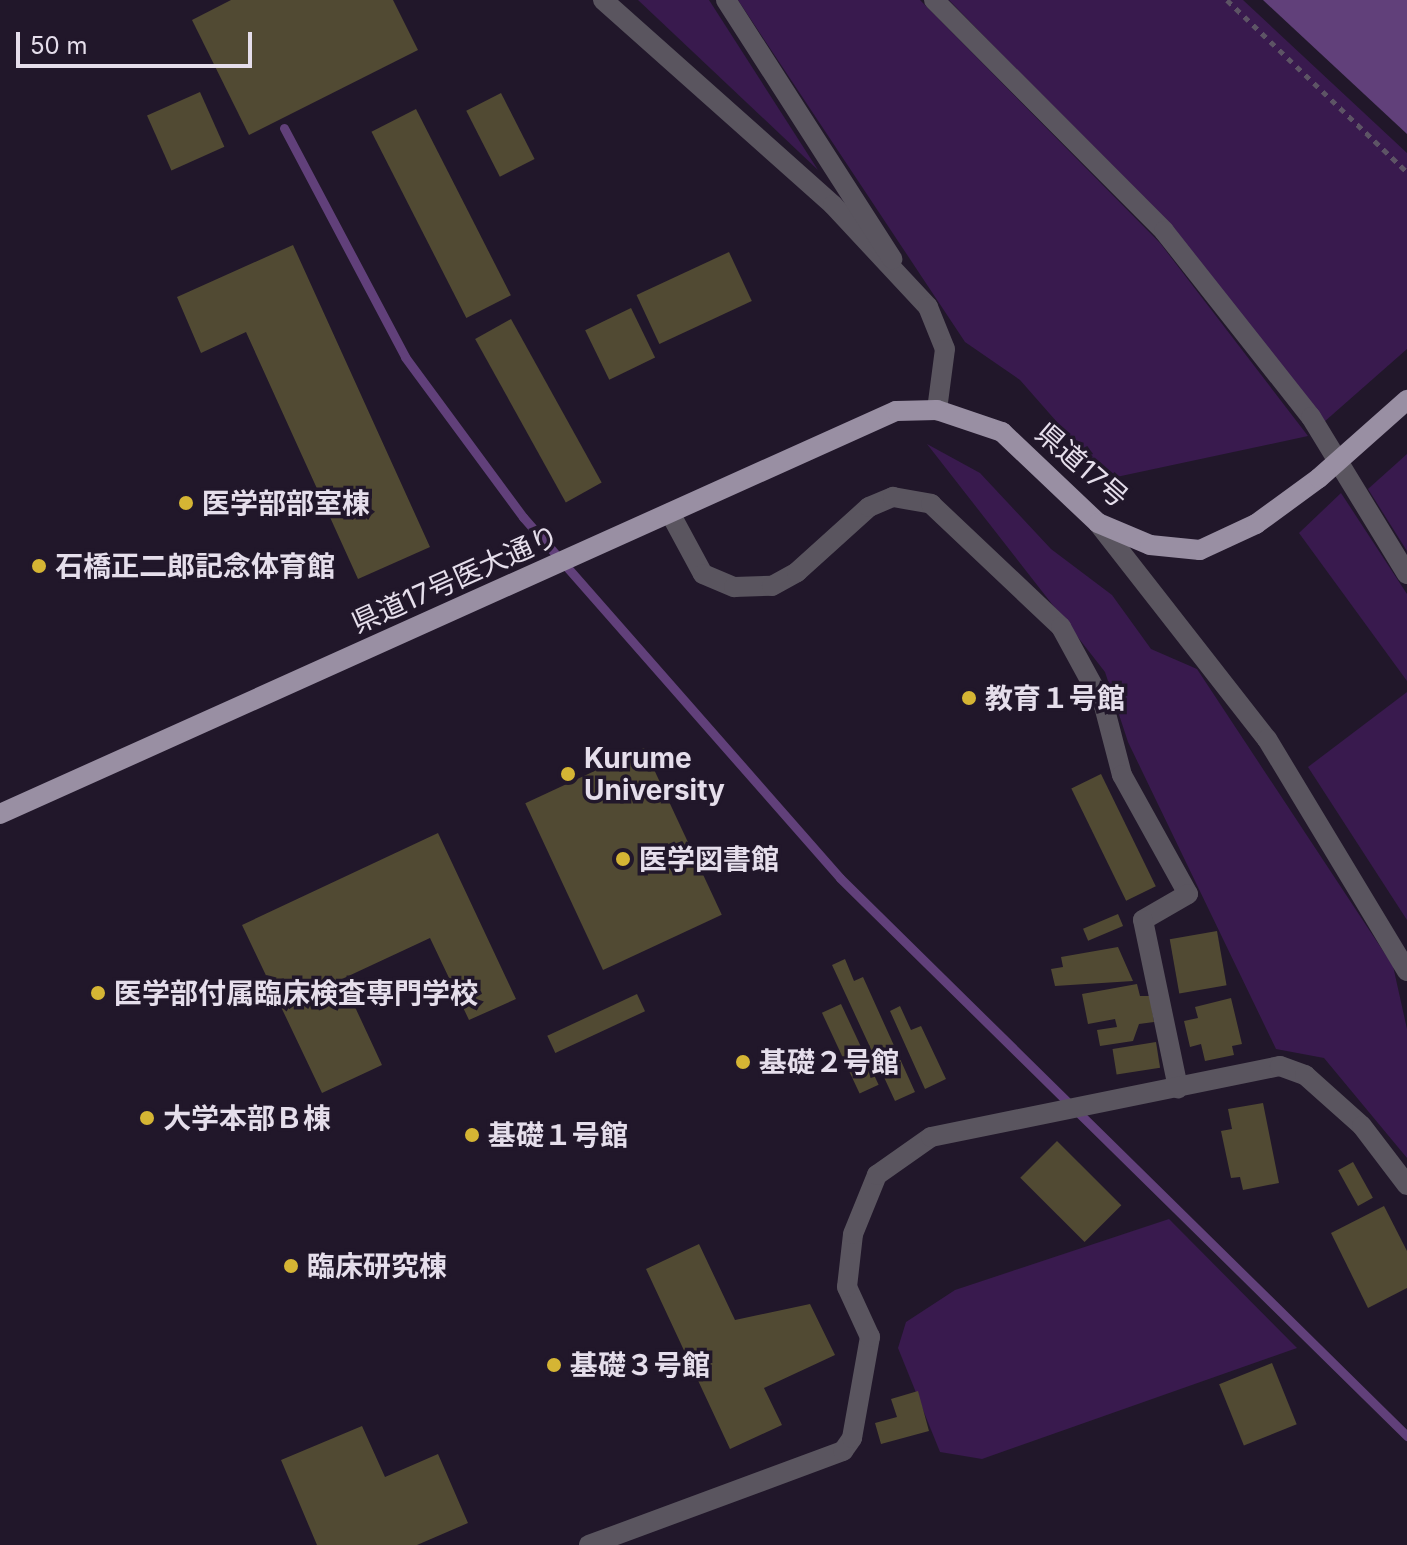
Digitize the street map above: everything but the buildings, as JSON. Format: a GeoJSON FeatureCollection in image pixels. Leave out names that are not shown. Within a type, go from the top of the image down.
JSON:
{"type":"FeatureCollection","features":[{"type":"Feature","properties":{"kind":"main road","name":"県道17号"},"geometry":{"type":"LineString","coordinates":[[937,410],[1002,432],[1098,523],[1150,545],[1200,550],[1256,524],[1319,478],[1407,400]]}},
{"type":"Feature","properties":{"kind":"main road","name":"県道17号医大通り"},"geometry":{"type":"LineString","coordinates":[[0,814],[896,411],[937,410]]}},
{"type":"Feature","properties":{"kind":"street"},"geometry":{"type":"LineString","coordinates":[[603,0],[833,205],[928,307],[945,349],[937,410]]}},
{"type":"Feature","properties":{"kind":"street"},"geometry":{"type":"LineString","coordinates":[[726,0],[885,240],[897,271]]}},
{"type":"Feature","properties":{"kind":"street"},"geometry":{"type":"LineString","coordinates":[[934,0],[1164,231],[1311,417],[1407,574]]}},
{"type":"Feature","properties":{"kind":"street"},"geometry":{"type":"LineString","coordinates":[[670,513],[703,574],[734,587],[772,586],[797,572],[869,507],[893,497],[931,504],[1061,627],[1104,706],[1122,775],[1188,894],[1143,920],[1178,1088]]}},
{"type":"Feature","properties":{"kind":"street"},"geometry":{"type":"LineString","coordinates":[[1098,523],[1267,739],[1407,971]]}},
{"type":"Feature","properties":{"kind":"street"},"geometry":{"type":"LineString","coordinates":[[589,1545],[843,1451],[852,1438],[870,1337],[847,1287],[853,1234],[877,1175],[931,1137],[1280,1066],[1305,1075],[1362,1126],[1407,1185]]}},
{"type":"Feature","properties":{"kind":"path"},"geometry":{"type":"LineString","coordinates":[[1227,0],[1407,172]]}},
{"type":"Feature","properties":{"kind":"shaded area"},"geometry":{"type":"Polygon","coordinates":[[[638,0],[709,0],[818,170],[638,0]]]}},
{"type":"Feature","properties":{"kind":"shaded area"},"geometry":{"type":"Polygon","coordinates":[[[738,0],[920,0],[1160,243],[1308,436],[1107,479],[1020,380],[965,342],[738,0]]]}},
{"type":"Feature","properties":{"kind":"shaded area"},"geometry":{"type":"Polygon","coordinates":[[[949,0],[1243,0],[1407,153],[1407,349],[1324,422],[1166,224],[949,0]]]}},
{"type":"Feature","properties":{"kind":"shaded area"},"geometry":{"type":"Polygon","coordinates":[[[1263,0],[1407,0],[1407,134],[1263,0]]]}},
{"type":"Feature","properties":{"kind":"shaded area"},"geometry":{"type":"Polygon","coordinates":[[[927,444],[980,473],[1051,549],[1112,595],[1151,649],[1197,669],[1393,966],[1407,1029],[1407,1158],[1324,1058],[1276,1049],[1128,742],[1105,672],[927,444]]]}},
{"type":"Feature","properties":{"kind":"shaded area"},"geometry":{"type":"Polygon","coordinates":[[[1407,454],[1407,551],[1368,489],[1407,454]]]}},
{"type":"Feature","properties":{"kind":"shaded area"},"geometry":{"type":"Polygon","coordinates":[[[1341,493],[1407,594],[1407,681],[1299,533],[1341,493]]]}},
{"type":"Feature","properties":{"kind":"shaded area"},"geometry":{"type":"Polygon","coordinates":[[[1407,692],[1407,920],[1308,767],[1407,692]]]}},
{"type":"Feature","properties":{"kind":"shaded area"},"geometry":{"type":"Polygon","coordinates":[[[1169,1219],[1297,1348],[982,1459],[940,1452],[898,1348],[906,1322],[955,1290],[1169,1219]]]}},
{"type":"Feature","properties":{"kind":"waterway"},"geometry":{"type":"LineString","coordinates":[[284,128],[405,357],[523,517],[840,878],[1407,1436]]}},
{"type":"Feature","properties":{"kind":"place","name":"医学部部室棟"},"geometry":{"type":"Point","coordinates":[186,503]}},
{"type":"Feature","properties":{"kind":"place","name":"石橋正二郎記念体育館"},"geometry":{"type":"Point","coordinates":[39,566]}},
{"type":"Feature","properties":{"kind":"place","name":"教育１号館"},"geometry":{"type":"Point","coordinates":[969,698]}},
{"type":"Feature","properties":{"kind":"place","name":"Kurume University"},"geometry":{"type":"Point","coordinates":[568,774]}},
{"type":"Feature","properties":{"kind":"place","name":"医学図書館"},"geometry":{"type":"Point","coordinates":[623,859]}},
{"type":"Feature","properties":{"kind":"place","name":"医学部付属臨床検査専門学校"},"geometry":{"type":"Point","coordinates":[98,993]}},
{"type":"Feature","properties":{"kind":"place","name":"基礎２号館"},"geometry":{"type":"Point","coordinates":[743,1062]}},
{"type":"Feature","properties":{"kind":"place","name":"大学本部Ｂ棟"},"geometry":{"type":"Point","coordinates":[147,1118]}},
{"type":"Feature","properties":{"kind":"place","name":"基礎１号館"},"geometry":{"type":"Point","coordinates":[472,1135]}},
{"type":"Feature","properties":{"kind":"place","name":"臨床研究棟"},"geometry":{"type":"Point","coordinates":[291,1266]}},
{"type":"Feature","properties":{"kind":"place","name":"基礎３号館"},"geometry":{"type":"Point","coordinates":[554,1365]}}]}
